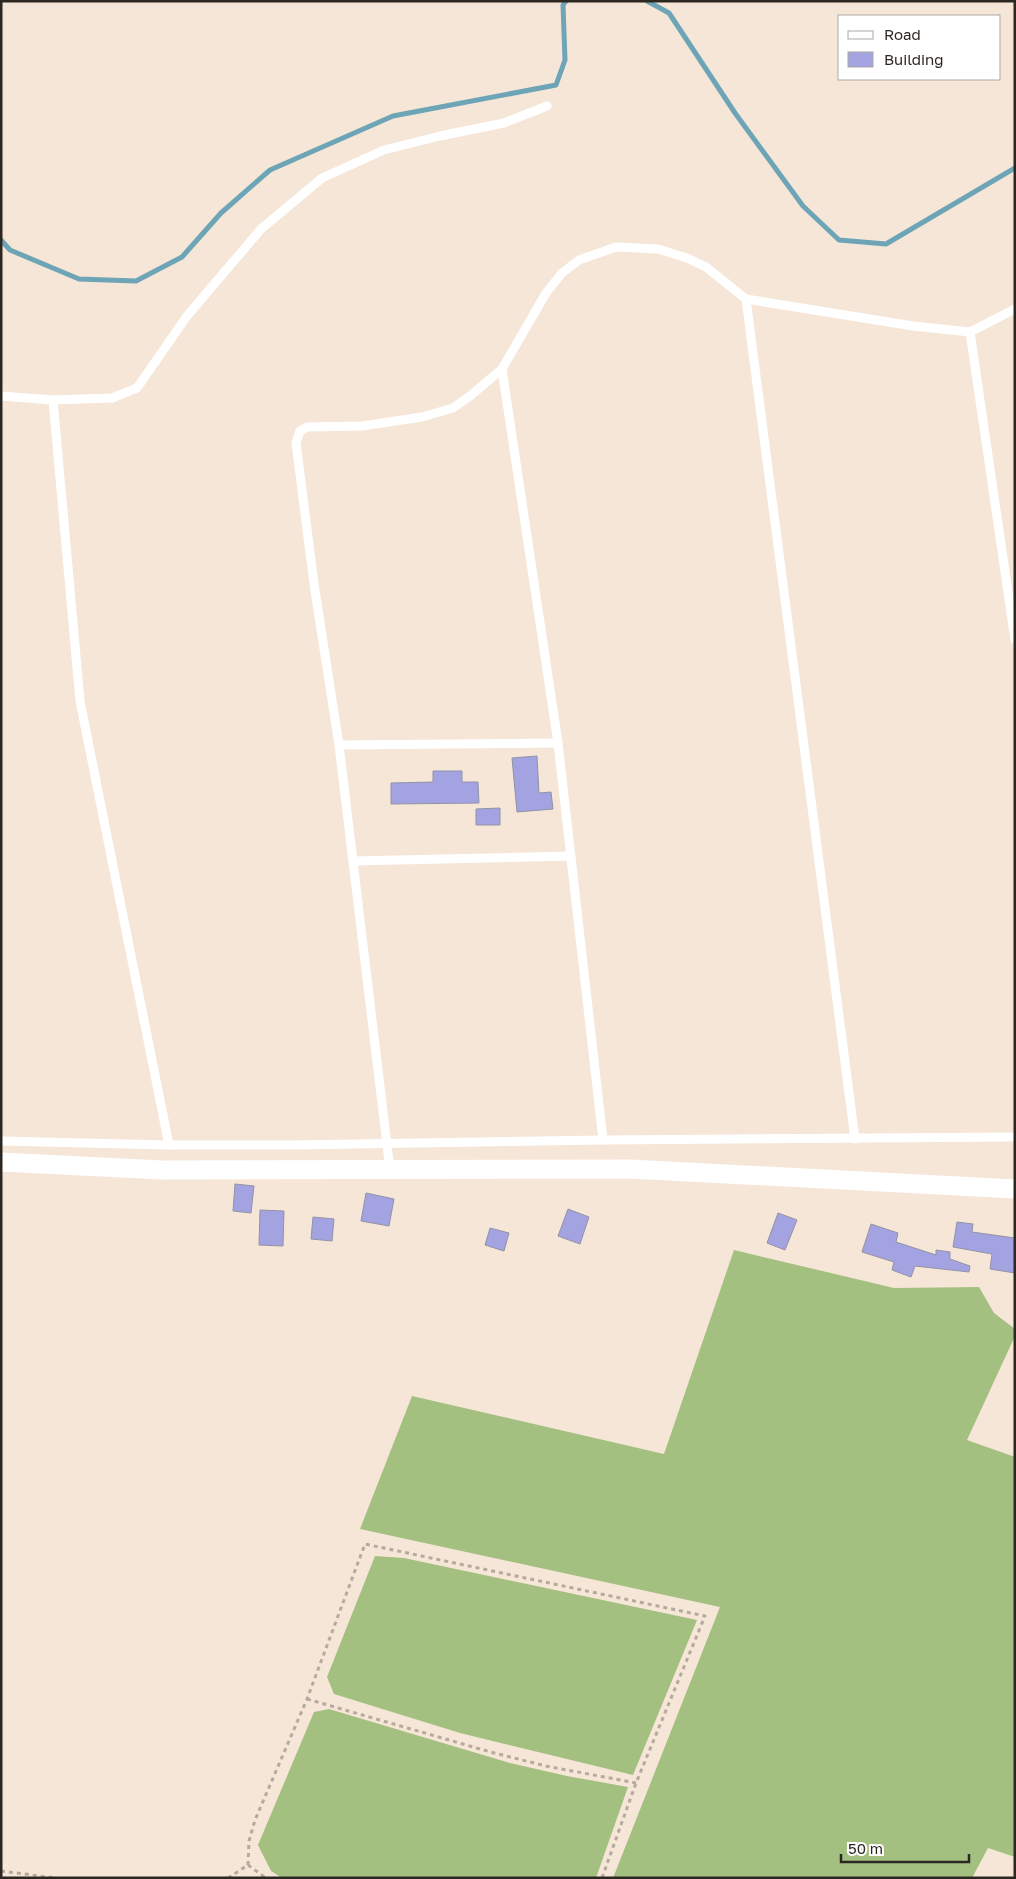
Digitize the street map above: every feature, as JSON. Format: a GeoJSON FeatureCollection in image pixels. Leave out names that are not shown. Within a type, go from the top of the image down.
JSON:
{"type":"FeatureCollection","features":[{"type":"Feature","properties":{"kind":"street"},"geometry":{"type":"LineString","coordinates":[[1,1162],[162,1170],[630,1169],[1015,1189]]}},
{"type":"Feature","properties":{"kind":"lane"},"geometry":{"type":"LineString","coordinates":[[1,396],[53,400],[112,398],[137,388],[187,316],[261,229],[322,178],[384,150],[504,123],[547,106]]}},
{"type":"Feature","properties":{"kind":"lane"},"geometry":{"type":"LineString","coordinates":[[390,1170],[339,745],[314,584],[296,443],[300,431],[307,427],[362,426],[422,417],[453,408],[502,369],[546,293],[562,273],[579,260],[616,247],[658,249],[686,258],[706,267],[746,299],[913,326],[970,332],[1015,309]]}},
{"type":"Feature","properties":{"kind":"lane"},"geometry":{"type":"LineString","coordinates":[[746,299],[855,1139]]}},
{"type":"Feature","properties":{"kind":"lane"},"geometry":{"type":"LineString","coordinates":[[970,332],[1015,640]]}},
{"type":"Feature","properties":{"kind":"lane"},"geometry":{"type":"LineString","coordinates":[[502,369],[558,743],[603,1140]]}},
{"type":"Feature","properties":{"kind":"lane"},"geometry":{"type":"LineString","coordinates":[[53,400],[80,701],[169,1145]]}},
{"type":"Feature","properties":{"kind":"lane"},"geometry":{"type":"LineString","coordinates":[[339,745],[558,743]]}},
{"type":"Feature","properties":{"kind":"lane"},"geometry":{"type":"LineString","coordinates":[[353,861],[571,856]]}},
{"type":"Feature","properties":{"kind":"lane"},"geometry":{"type":"LineString","coordinates":[[1,1141],[169,1145],[1015,1137]]}},
{"type":"Feature","properties":{"kind":"path"},"geometry":{"type":"LineString","coordinates":[[248,1865],[249,1841],[255,1820],[307,1698],[365,1544],[705,1616],[636,1783],[602,1878]]}},
{"type":"Feature","properties":{"kind":"path"},"geometry":{"type":"LineString","coordinates":[[307,1698],[494,1753],[546,1766],[636,1783]]}},
{"type":"Feature","properties":{"kind":"path"},"geometry":{"type":"LineString","coordinates":[[228,1878],[248,1865]]}},
{"type":"Feature","properties":{"kind":"path"},"geometry":{"type":"LineString","coordinates":[[248,1865],[266,1878]]}},
{"type":"Feature","properties":{"kind":"path"},"geometry":{"type":"LineString","coordinates":[[1,1871],[55,1878]]}},
{"type":"Feature","properties":{"kind":"green space"},"geometry":{"type":"Polygon","coordinates":[[[734,1250],[894,1288],[979,1287],[994,1313],[1015,1329],[1015,1336],[967,1440],[1015,1457],[1015,1857],[988,1848],[972,1878],[613,1878],[720,1607],[360,1529],[412,1396],[664,1454],[734,1250]]]}},
{"type":"Feature","properties":{"kind":"green space"},"geometry":{"type":"Polygon","coordinates":[[[375,1556],[404,1558],[697,1620],[633,1775],[460,1733],[334,1694],[327,1677],[375,1556]]]}},
{"type":"Feature","properties":{"kind":"green space"},"geometry":{"type":"Polygon","coordinates":[[[329,1709],[510,1763],[628,1787],[596,1878],[282,1878],[271,1871],[258,1845],[314,1712],[329,1709]]]}},
{"type":"Feature","properties":{"kind":"building"},"geometry":{"type":"Polygon","coordinates":[[[537,756],[539,793],[551,792],[553,809],[517,812],[512,758],[537,756]]]}},
{"type":"Feature","properties":{"kind":"building"},"geometry":{"type":"Polygon","coordinates":[[[433,771],[462,771],[462,782],[478,782],[479,803],[391,804],[391,783],[433,782],[433,771]]]}},
{"type":"Feature","properties":{"kind":"building"},"geometry":{"type":"Polygon","coordinates":[[[500,808],[500,825],[476,825],[476,809],[500,808]]]}},
{"type":"Feature","properties":{"kind":"building"},"geometry":{"type":"Polygon","coordinates":[[[235,1184],[254,1186],[251,1213],[233,1211],[235,1184]]]}},
{"type":"Feature","properties":{"kind":"building"},"geometry":{"type":"Polygon","coordinates":[[[366,1193],[394,1199],[389,1226],[361,1221],[366,1193]]]}},
{"type":"Feature","properties":{"kind":"building"},"geometry":{"type":"Polygon","coordinates":[[[568,1209],[589,1217],[580,1244],[558,1236],[568,1209]]]}},
{"type":"Feature","properties":{"kind":"building"},"geometry":{"type":"Polygon","coordinates":[[[260,1210],[284,1211],[283,1246],[259,1245],[260,1210]]]}},
{"type":"Feature","properties":{"kind":"building"},"geometry":{"type":"Polygon","coordinates":[[[778,1213],[797,1220],[785,1250],[767,1243],[778,1213]]]}},
{"type":"Feature","properties":{"kind":"building"},"geometry":{"type":"Polygon","coordinates":[[[313,1217],[334,1219],[332,1241],[311,1239],[313,1217]]]}},
{"type":"Feature","properties":{"kind":"building"},"geometry":{"type":"Polygon","coordinates":[[[957,1222],[973,1224],[972,1232],[1015,1238],[1015,1273],[990,1269],[992,1254],[953,1247],[957,1222]]]}},
{"type":"Feature","properties":{"kind":"building"},"geometry":{"type":"Polygon","coordinates":[[[871,1224],[898,1233],[896,1242],[936,1255],[936,1250],[950,1252],[950,1259],[970,1266],[969,1272],[915,1266],[911,1277],[892,1270],[894,1262],[862,1252],[871,1224]]]}},
{"type":"Feature","properties":{"kind":"building"},"geometry":{"type":"Polygon","coordinates":[[[490,1228],[509,1233],[504,1251],[485,1245],[490,1228]]]}},
{"type":"Feature","properties":{"kind":"waterway"},"geometry":{"type":"LineString","coordinates":[[1,240],[10,250],[79,279],[136,281],[182,257],[221,213],[270,170],[393,116],[556,85],[565,60],[563,5],[566,1]]}},
{"type":"Feature","properties":{"kind":"waterway"},"geometry":{"type":"LineString","coordinates":[[647,1],[669,13],[735,113],[803,206],[839,240],[886,244],[1015,168]]}}]}
